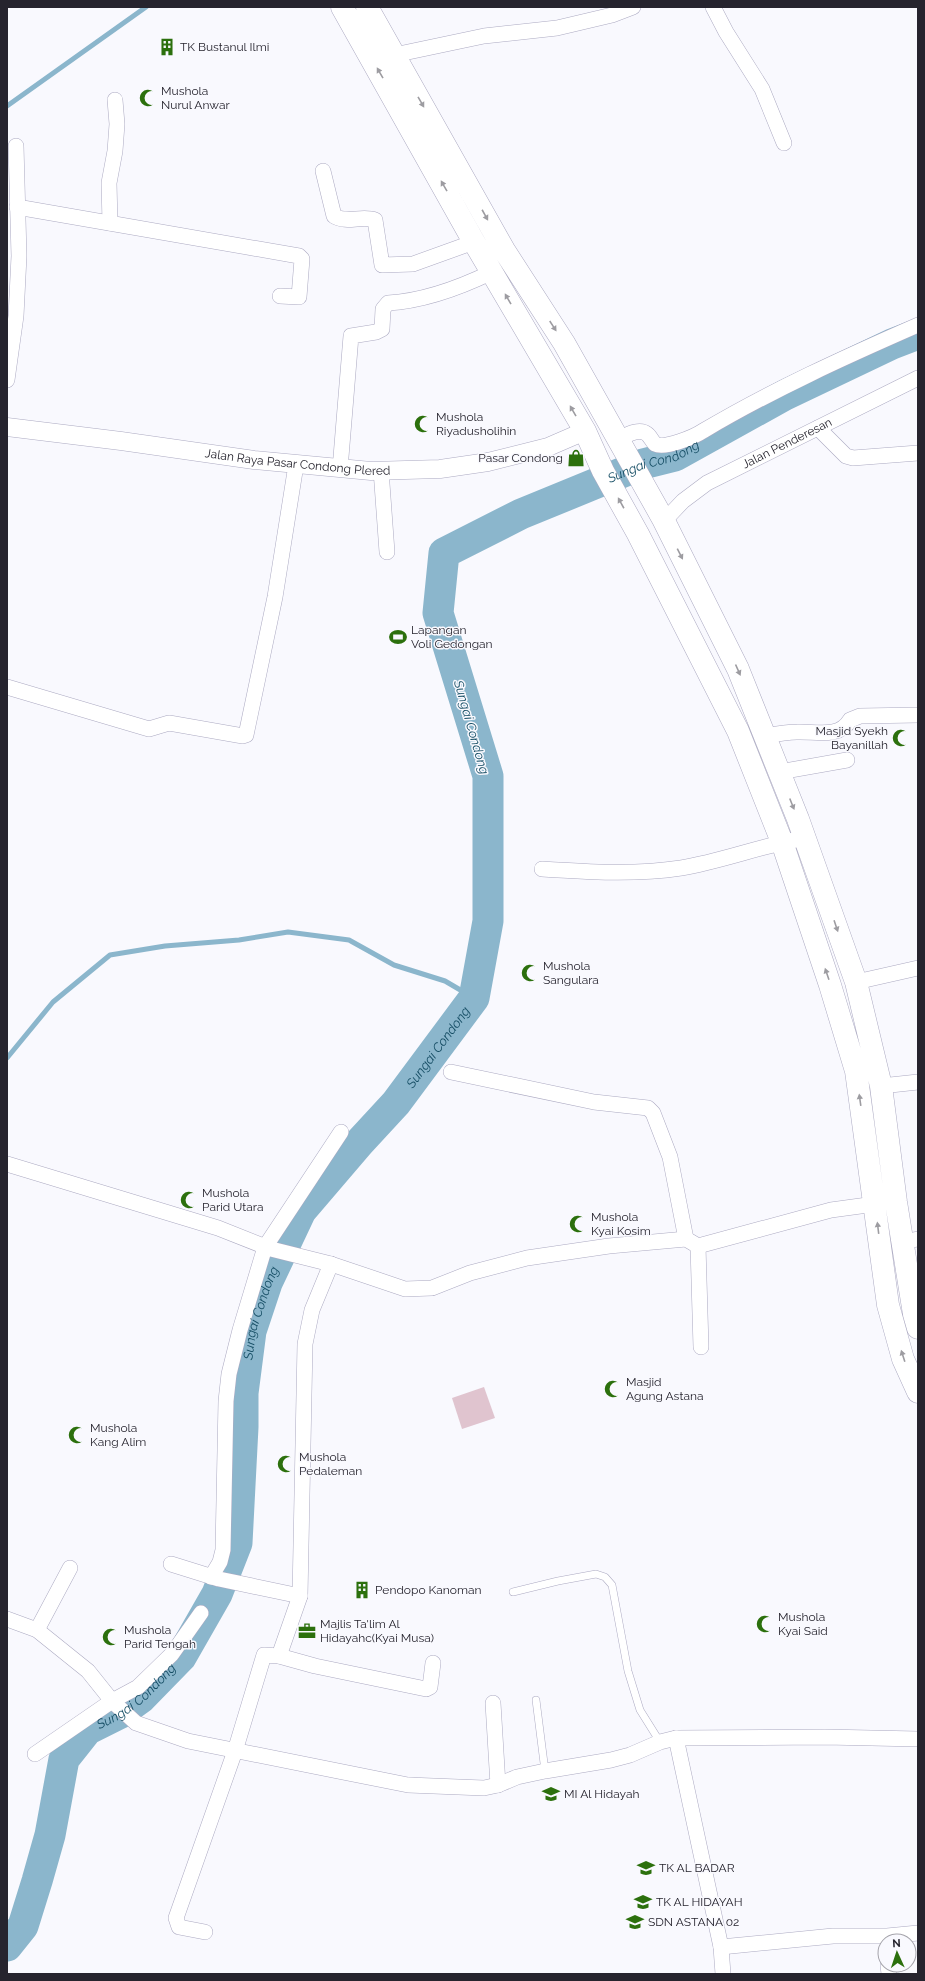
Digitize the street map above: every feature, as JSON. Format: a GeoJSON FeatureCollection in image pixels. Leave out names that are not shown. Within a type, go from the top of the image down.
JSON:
{"type":"FeatureCollection","features":[{"type":"Feature","properties":{"kind":"highway"},"geometry":{"type":"LineString","coordinates":[[342,7],[474,242],[585,431],[603,471],[638,534],[738,731],[782,842],[830,984],[856,1071],[888,1305],[904,1359],[918,1392]]}},
{"type":"Feature","properties":{"kind":"highway"},"geometry":{"type":"LineString","coordinates":[[367,7],[504,250],[564,343],[618,439],[663,520],[738,669],[806,838],[856,982],[881,1086],[910,1240],[914,1314],[918,1328]]}},
{"type":"Feature","properties":{"kind":"highway"},"geometry":{"type":"LineString","coordinates":[[489,267],[504,250]]}},
{"type":"Feature","properties":{"kind":"street"},"geometry":{"type":"LineString","coordinates":[[394,55],[484,36],[557,28],[612,15],[634,7]]}},
{"type":"Feature","properties":{"kind":"street"},"geometry":{"type":"LineString","coordinates":[[713,7],[726,32],[762,89],[784,143]]}},
{"type":"Feature","properties":{"kind":"street"},"geometry":{"type":"LineString","coordinates":[[110,223],[109,183],[115,151],[117,124],[115,100]]}},
{"type":"Feature","properties":{"kind":"street"},"geometry":{"type":"LineString","coordinates":[[7,380],[16,316],[19,256],[16,146]]}},
{"type":"Feature","properties":{"kind":"street"},"geometry":{"type":"LineString","coordinates":[[323,172],[334,216],[347,220],[368,218],[374,220],[382,264],[413,264],[474,242]]}},
{"type":"Feature","properties":{"kind":"street"},"geometry":{"type":"LineString","coordinates":[[17,207],[300,256],[302,259],[299,297],[280,296]]}},
{"type":"Feature","properties":{"kind":"street"},"geometry":{"type":"LineString","coordinates":[[340,469],[351,336],[376,332],[382,329],[383,309],[388,303],[401,303],[432,296],[463,286],[489,267]]}},
{"type":"Feature","properties":{"kind":"street"},"geometry":{"type":"LineString","coordinates":[[618,439],[633,432],[643,432],[658,446],[674,443],[699,434],[736,412],[817,370],[918,325]]}},
{"type":"Feature","properties":{"kind":"street","name":"Jalan Penderesan"},"geometry":{"type":"LineString","coordinates":[[663,520],[683,501],[706,483],[918,378]]}},
{"type":"Feature","properties":{"kind":"street","name":"Jalan Raya Pasar Condong Plered"},"geometry":{"type":"LineString","coordinates":[[7,427],[296,465],[340,469],[381,470],[440,469],[488,462],[548,447],[585,431]]}},
{"type":"Feature","properties":{"kind":"street"},"geometry":{"type":"LineString","coordinates":[[818,428],[846,456],[853,458],[918,453]]}},
{"type":"Feature","properties":{"kind":"street"},"geometry":{"type":"LineString","coordinates":[[7,687],[149,729],[169,723],[243,736],[246,735],[276,597],[296,465]]}},
{"type":"Feature","properties":{"kind":"street"},"geometry":{"type":"LineString","coordinates":[[381,470],[387,552]]}},
{"type":"Feature","properties":{"kind":"street"},"geometry":{"type":"LineString","coordinates":[[765,736],[797,732],[839,731],[847,725],[850,720],[860,716],[918,715]]}},
{"type":"Feature","properties":{"kind":"street"},"geometry":{"type":"LineString","coordinates":[[779,772],[847,760]]}},
{"type":"Feature","properties":{"kind":"street"},"geometry":{"type":"LineString","coordinates":[[542,869],[607,873],[656,871],[711,862],[782,842],[806,838]]}},
{"type":"Feature","properties":{"kind":"street"},"geometry":{"type":"LineString","coordinates":[[856,982],[918,968]]}},
{"type":"Feature","properties":{"kind":"street"},"geometry":{"type":"LineString","coordinates":[[451,1072],[594,1102],[648,1108],[653,1113],[670,1157],[692,1242],[701,1348]]}},
{"type":"Feature","properties":{"kind":"street"},"geometry":{"type":"LineString","coordinates":[[881,1086],[918,1082]]}},
{"type":"Feature","properties":{"kind":"street"},"geometry":{"type":"LineString","coordinates":[[215,1578],[223,1550],[225,1416],[228,1374],[240,1330],[268,1248],[341,1132]]}},
{"type":"Feature","properties":{"kind":"street"},"geometry":{"type":"LineString","coordinates":[[7,1164],[218,1228],[268,1248],[331,1264],[393,1286],[418,1290],[436,1287],[470,1273],[511,1261],[609,1246],[692,1242],[831,1210],[875,1204]]}},
{"type":"Feature","properties":{"kind":"street"},"geometry":{"type":"LineString","coordinates":[[279,1656],[300,1596],[305,1344],[312,1310],[331,1264]]}},
{"type":"Feature","properties":{"kind":"street"},"geometry":{"type":"LineString","coordinates":[[172,1564],[215,1578],[300,1596]]}},
{"type":"Feature","properties":{"kind":"street"},"geometry":{"type":"LineString","coordinates":[[37,1630],[70,1568]]}},
{"type":"Feature","properties":{"kind":"street"},"geometry":{"type":"LineString","coordinates":[[35,1754],[138,1687],[172,1654],[201,1613]]}},
{"type":"Feature","properties":{"kind":"street"},"geometry":{"type":"LineString","coordinates":[[7,1619],[37,1630],[88,1671],[114,1703],[136,1723],[188,1741],[408,1785],[484,1788],[498,1785],[517,1777],[611,1760],[630,1755],[660,1742],[676,1738],[825,1737],[918,1739]]}},
{"type":"Feature","properties":{"kind":"street"},"geometry":{"type":"LineString","coordinates":[[205,1932],[179,1927],[176,1918],[235,1751],[263,1657],[267,1654],[279,1656],[314,1666],[426,1689],[430,1687],[433,1663]]}},
{"type":"Feature","properties":{"kind":"street"},"geometry":{"type":"LineString","coordinates":[[493,1703],[498,1785]]}},
{"type":"Feature","properties":{"kind":"street"},"geometry":{"type":"LineString","coordinates":[[676,1738],[721,1947],[723,1974]]}},
{"type":"Feature","properties":{"kind":"street"},"geometry":{"type":"LineString","coordinates":[[721,1947],[833,1936],[877,1938]]}},
{"type":"Feature","properties":{"kind":"lane"},"geometry":{"type":"LineString","coordinates":[[513,1592],[558,1581],[596,1574],[605,1577],[609,1581],[612,1585],[628,1671],[640,1710],[660,1742]]}},
{"type":"Feature","properties":{"kind":"lane"},"geometry":{"type":"LineString","coordinates":[[536,1700],[545,1771]]}},
{"type":"Feature","properties":{"kind":"shaded area"},"geometry":{"type":"Polygon","coordinates":[[[484,1387],[495,1418],[462,1429],[452,1398],[484,1387]]]}},
{"type":"Feature","properties":{"kind":"waterway"},"geometry":{"type":"LineString","coordinates":[[7,106],[146,7]]}},
{"type":"Feature","properties":{"kind":"waterway","name":"Sungai Condong"},"geometry":{"type":"LineString","coordinates":[[7,1946],[23,1926],[37,1881],[50,1835],[64,1759],[87,1730],[119,1714],[141,1698],[181,1657],[217,1594],[237,1543],[243,1427],[243,1393],[251,1331],[267,1283],[301,1211],[360,1142],[396,1103],[474,998],[488,921],[488,776],[438,613],[444,553],[521,514],[643,464],[675,456],[785,395],[892,344],[918,334]]}},
{"type":"Feature","properties":{"kind":"waterway"},"geometry":{"type":"LineString","coordinates":[[7,1058],[53,1002],[110,955],[165,946],[239,940],[288,932],[349,940],[394,965],[445,981],[474,998]]}},
{"type":"Feature","properties":{"kind":"place","name":"TK Bustanul Ilmi"},"geometry":{"type":"Point","coordinates":[167,47]}},
{"type":"Feature","properties":{"kind":"place","name":"Mushola Nurul Anwar"},"geometry":{"type":"Point","coordinates":[148,98]}},
{"type":"Feature","properties":{"kind":"place","name":"Mushola Riyadusholihin"},"geometry":{"type":"Point","coordinates":[423,424]}},
{"type":"Feature","properties":{"kind":"place","name":"Pasar Condong"},"geometry":{"type":"Point","coordinates":[576,458]}},
{"type":"Feature","properties":{"kind":"place","name":"Lapangan Voli Gedongan"},"geometry":{"type":"Point","coordinates":[398,637]}},
{"type":"Feature","properties":{"kind":"place","name":"Masjid Syekh Bayanillah"},"geometry":{"type":"Point","coordinates":[901,738]}},
{"type":"Feature","properties":{"kind":"place","name":"Mushola Sangulara"},"geometry":{"type":"Point","coordinates":[530,973]}},
{"type":"Feature","properties":{"kind":"place","name":"Mushola Parid Utara"},"geometry":{"type":"Point","coordinates":[189,1200]}},
{"type":"Feature","properties":{"kind":"place","name":"Mushola Kyai Kosim"},"geometry":{"type":"Point","coordinates":[578,1224]}},
{"type":"Feature","properties":{"kind":"place","name":"Masjid Agung Astana"},"geometry":{"type":"Point","coordinates":[613,1389]}},
{"type":"Feature","properties":{"kind":"place","name":"Mushola Kang Alim"},"geometry":{"type":"Point","coordinates":[77,1435]}},
{"type":"Feature","properties":{"kind":"place","name":"Mushola Pedaleman"},"geometry":{"type":"Point","coordinates":[286,1464]}},
{"type":"Feature","properties":{"kind":"place","name":"Pendopo Kanoman"},"geometry":{"type":"Point","coordinates":[362,1590]}},
{"type":"Feature","properties":{"kind":"place","name":"Mushola Kyai Said"},"geometry":{"type":"Point","coordinates":[765,1624]}},
{"type":"Feature","properties":{"kind":"place","name":"Majlis Ta'lim Al Hidayahc(Kyai Musa)"},"geometry":{"type":"Point","coordinates":[307,1631]}},
{"type":"Feature","properties":{"kind":"place","name":"Mushola Parid Tengah"},"geometry":{"type":"Point","coordinates":[111,1637]}},
{"type":"Feature","properties":{"kind":"place","name":"MI Al Hidayah"},"geometry":{"type":"Point","coordinates":[551,1794]}},
{"type":"Feature","properties":{"kind":"place","name":"TK AL BADAR"},"geometry":{"type":"Point","coordinates":[646,1868]}},
{"type":"Feature","properties":{"kind":"place","name":"TK AL HIDAYAH"},"geometry":{"type":"Point","coordinates":[643,1902]}},
{"type":"Feature","properties":{"kind":"place","name":"SDN ASTANA 02"},"geometry":{"type":"Point","coordinates":[635,1922]}}]}
